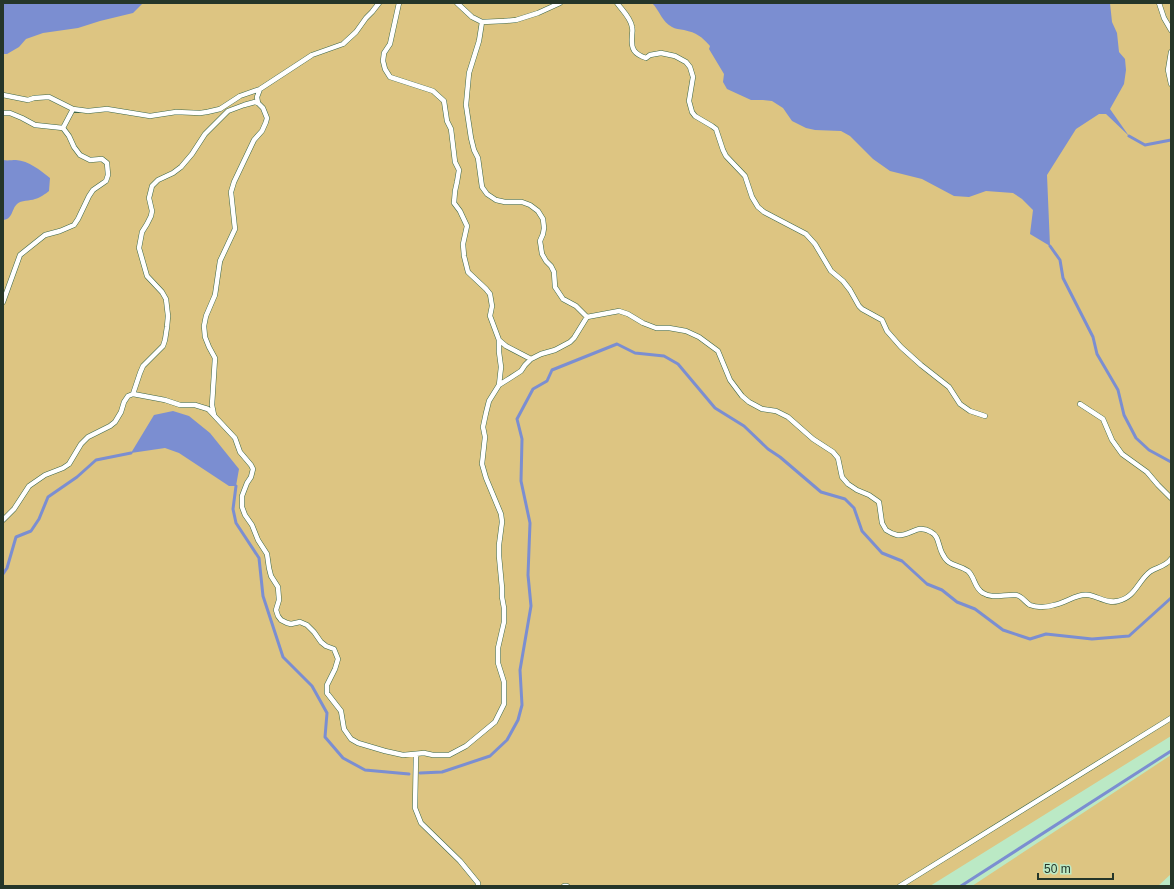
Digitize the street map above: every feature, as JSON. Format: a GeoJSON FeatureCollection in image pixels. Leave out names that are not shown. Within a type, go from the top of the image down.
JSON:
{"type":"FeatureCollection","features":[{"type":"Feature","properties":{"kind":"lane"},"geometry":{"type":"LineString","coordinates":[[3,95],[28,100],[49,97],[73,109],[88,111],[107,109],[150,116],[176,112],[200,113],[220,109],[240,96],[260,89],[312,55],[343,44],[356,32],[378,3]]}},
{"type":"Feature","properties":{"kind":"lane"},"geometry":{"type":"LineString","coordinates":[[3,520],[14,509],[29,486],[45,475],[69,464],[80,444],[88,437],[115,422],[128,396],[133,394],[165,400],[180,405],[195,405],[208,409],[235,438],[240,452],[253,469],[242,496],[242,507],[258,540],[267,554],[271,576],[278,587],[279,600],[276,610],[278,616],[281,620],[287,623],[291,624],[300,622],[307,625],[321,642],[334,649],[336,652],[338,659],[327,685],[327,693],[341,712],[344,729],[351,739],[358,743],[403,755],[424,753],[433,755],[449,755],[466,746],[495,722],[504,704],[504,682],[498,663],[498,648],[504,622],[499,556],[502,522],[501,514],[486,478],[482,464],[485,437],[483,427],[486,413],[489,401],[499,385],[501,367],[499,340],[490,316],[492,306],[490,294],[468,272],[464,256],[463,244],[467,226],[460,211],[454,203],[459,170],[455,162],[451,129],[447,121],[444,100],[433,91],[390,77],[385,69],[383,61],[384,53],[390,44],[399,3]]}},
{"type":"Feature","properties":{"kind":"lane"},"geometry":{"type":"LineString","coordinates":[[456,3],[472,17],[482,22],[504,21],[521,18],[538,13],[560,3]]}},
{"type":"Feature","properties":{"kind":"lane"},"geometry":{"type":"LineString","coordinates":[[617,3],[630,21],[633,28],[631,41],[634,52],[646,58],[650,55],[661,53],[675,56],[686,62],[690,67],[693,77],[689,101],[692,112],[695,116],[716,130],[726,156],[745,176],[752,197],[758,207],[764,212],[806,234],[815,244],[831,271],[850,290],[859,306],[882,320],[887,330],[901,347],[949,387],[960,404],[970,411],[985,416]]}},
{"type":"Feature","properties":{"kind":"lane"},"geometry":{"type":"LineString","coordinates":[[1159,3],[1164,18],[1171,30]]}},
{"type":"Feature","properties":{"kind":"lane"},"geometry":{"type":"LineString","coordinates":[[482,22],[479,41],[469,73],[466,105],[471,138],[478,158],[482,187],[492,199],[505,202],[522,202],[530,205],[538,211],[543,219],[544,228],[540,241],[542,254],[554,272],[555,286],[563,299],[576,306],[587,317]]}},
{"type":"Feature","properties":{"kind":"lane"},"geometry":{"type":"LineString","coordinates":[[1171,52],[1168,70],[1171,84]]}},
{"type":"Feature","properties":{"kind":"lane"},"geometry":{"type":"LineString","coordinates":[[258,104],[257,97],[260,89]]}},
{"type":"Feature","properties":{"kind":"lane"},"geometry":{"type":"LineString","coordinates":[[133,394],[143,366],[163,346],[167,327],[168,316],[166,299],[162,292],[146,276],[139,248],[142,232],[151,216],[152,211],[150,198],[152,186],[158,180],[181,168],[205,134],[228,111],[244,104],[255,102],[263,108],[267,118],[262,132],[254,140],[234,182],[232,192],[235,229],[220,261],[215,295],[206,316],[204,326],[209,347],[215,358],[212,405],[215,416]]}},
{"type":"Feature","properties":{"kind":"lane"},"geometry":{"type":"LineString","coordinates":[[63,128],[73,109]]}},
{"type":"Feature","properties":{"kind":"lane"},"geometry":{"type":"LineString","coordinates":[[3,113],[16,116],[35,124],[63,128],[80,155],[90,160],[102,159],[107,163],[108,175],[106,181],[93,190],[74,225],[60,232],[45,235],[20,255],[3,302]]}},
{"type":"Feature","properties":{"kind":"lane"},"geometry":{"type":"LineString","coordinates":[[499,385],[521,371],[531,359],[555,350],[570,342],[587,317],[619,311],[656,328],[669,328],[686,331],[700,337],[718,351],[730,380],[742,396],[749,402],[762,409],[776,411],[788,417],[813,439],[833,452],[838,458],[842,477],[848,484],[879,502],[882,523],[886,530],[897,535],[904,535],[916,529],[924,529],[936,535],[941,552],[947,562],[968,571],[978,590],[987,596],[1017,595],[1022,597],[1030,604],[1037,606],[1054,605],[1083,595],[1090,595],[1112,602],[1119,601],[1133,594],[1145,576],[1152,570],[1163,566],[1171,559]]}},
{"type":"Feature","properties":{"kind":"lane"},"geometry":{"type":"LineString","coordinates":[[499,340],[506,346],[531,359]]}},
{"type":"Feature","properties":{"kind":"lane"},"geometry":{"type":"LineString","coordinates":[[1080,404],[1103,419],[1112,440],[1122,454],[1147,472],[1171,498]]}},
{"type":"Feature","properties":{"kind":"lane"},"geometry":{"type":"LineString","coordinates":[[900,886],[1171,718]]}},
{"type":"Feature","properties":{"kind":"lane"},"geometry":{"type":"LineString","coordinates":[[416,754],[416,808],[421,823],[460,861],[478,883],[478,886]]}},
{"type":"Feature","properties":{"kind":"shaded area"},"geometry":{"type":"Polygon","coordinates":[[[3,3],[1171,3],[1171,736],[930,886],[3,886],[3,3]]]}},
{"type":"Feature","properties":{"kind":"shaded area"},"geometry":{"type":"Polygon","coordinates":[[[1171,755],[1171,874],[1158,886],[972,886],[1171,755]]]}},
{"type":"Feature","properties":{"kind":"water"},"geometry":{"type":"Polygon","coordinates":[[[3,3],[143,3],[133,13],[78,28],[43,33],[26,39],[19,47],[7,54],[3,54],[3,3]]]}},
{"type":"Feature","properties":{"kind":"water"},"geometry":{"type":"Polygon","coordinates":[[[652,3],[1110,3],[1112,22],[1117,33],[1119,52],[1125,59],[1126,70],[1124,84],[1110,109],[1129,136],[1106,114],[1099,114],[1076,129],[1047,175],[1050,246],[1030,234],[1033,210],[1022,199],[1013,193],[986,191],[969,197],[954,196],[922,179],[890,171],[873,159],[850,136],[841,131],[815,130],[806,128],[792,121],[783,108],[772,101],[751,100],[727,89],[723,82],[724,74],[709,49],[710,46],[696,34],[669,25],[652,3]]]}},
{"type":"Feature","properties":{"kind":"water"},"geometry":{"type":"Polygon","coordinates":[[[3,160],[25,162],[50,178],[49,191],[33,200],[23,201],[17,204],[9,218],[3,220],[3,160]]]}},
{"type":"Feature","properties":{"kind":"water"},"geometry":{"type":"Polygon","coordinates":[[[173,411],[189,416],[210,433],[239,469],[236,486],[229,486],[179,453],[165,448],[131,453],[154,415],[173,411]]]}},
{"type":"Feature","properties":{"kind":"waterway"},"geometry":{"type":"LineString","coordinates":[[1129,136],[1145,145],[1171,140]]}},
{"type":"Feature","properties":{"kind":"waterway"},"geometry":{"type":"LineString","coordinates":[[1050,246],[1060,260],[1063,278],[1093,337],[1097,354],[1118,390],[1124,415],[1136,438],[1149,450],[1171,462]]}},
{"type":"Feature","properties":{"kind":"waterway"},"geometry":{"type":"LineString","coordinates":[[420,773],[442,772],[490,756],[507,740],[518,720],[522,705],[520,670],[531,606],[528,575],[530,523],[521,481],[522,439],[517,419],[533,389],[547,381],[552,370],[617,344],[635,353],[664,356],[678,364],[715,408],[744,426],[768,449],[780,457],[821,492],[845,499],[854,508],[862,531],[882,553],[902,561],[927,584],[942,590],[957,602],[975,609],[1003,630],[1030,639],[1046,634],[1092,639],[1129,636],[1171,598]]}},
{"type":"Feature","properties":{"kind":"waterway"},"geometry":{"type":"LineString","coordinates":[[3,574],[7,568],[16,537],[31,531],[39,519],[48,497],[77,477],[96,460],[131,453]]}},
{"type":"Feature","properties":{"kind":"waterway"},"geometry":{"type":"LineString","coordinates":[[236,486],[233,509],[236,523],[259,558],[263,596],[283,657],[312,686],[327,713],[325,737],[343,758],[365,770],[409,774]]}},
{"type":"Feature","properties":{"kind":"waterway"},"geometry":{"type":"LineString","coordinates":[[961,886],[1171,751]]}}]}
